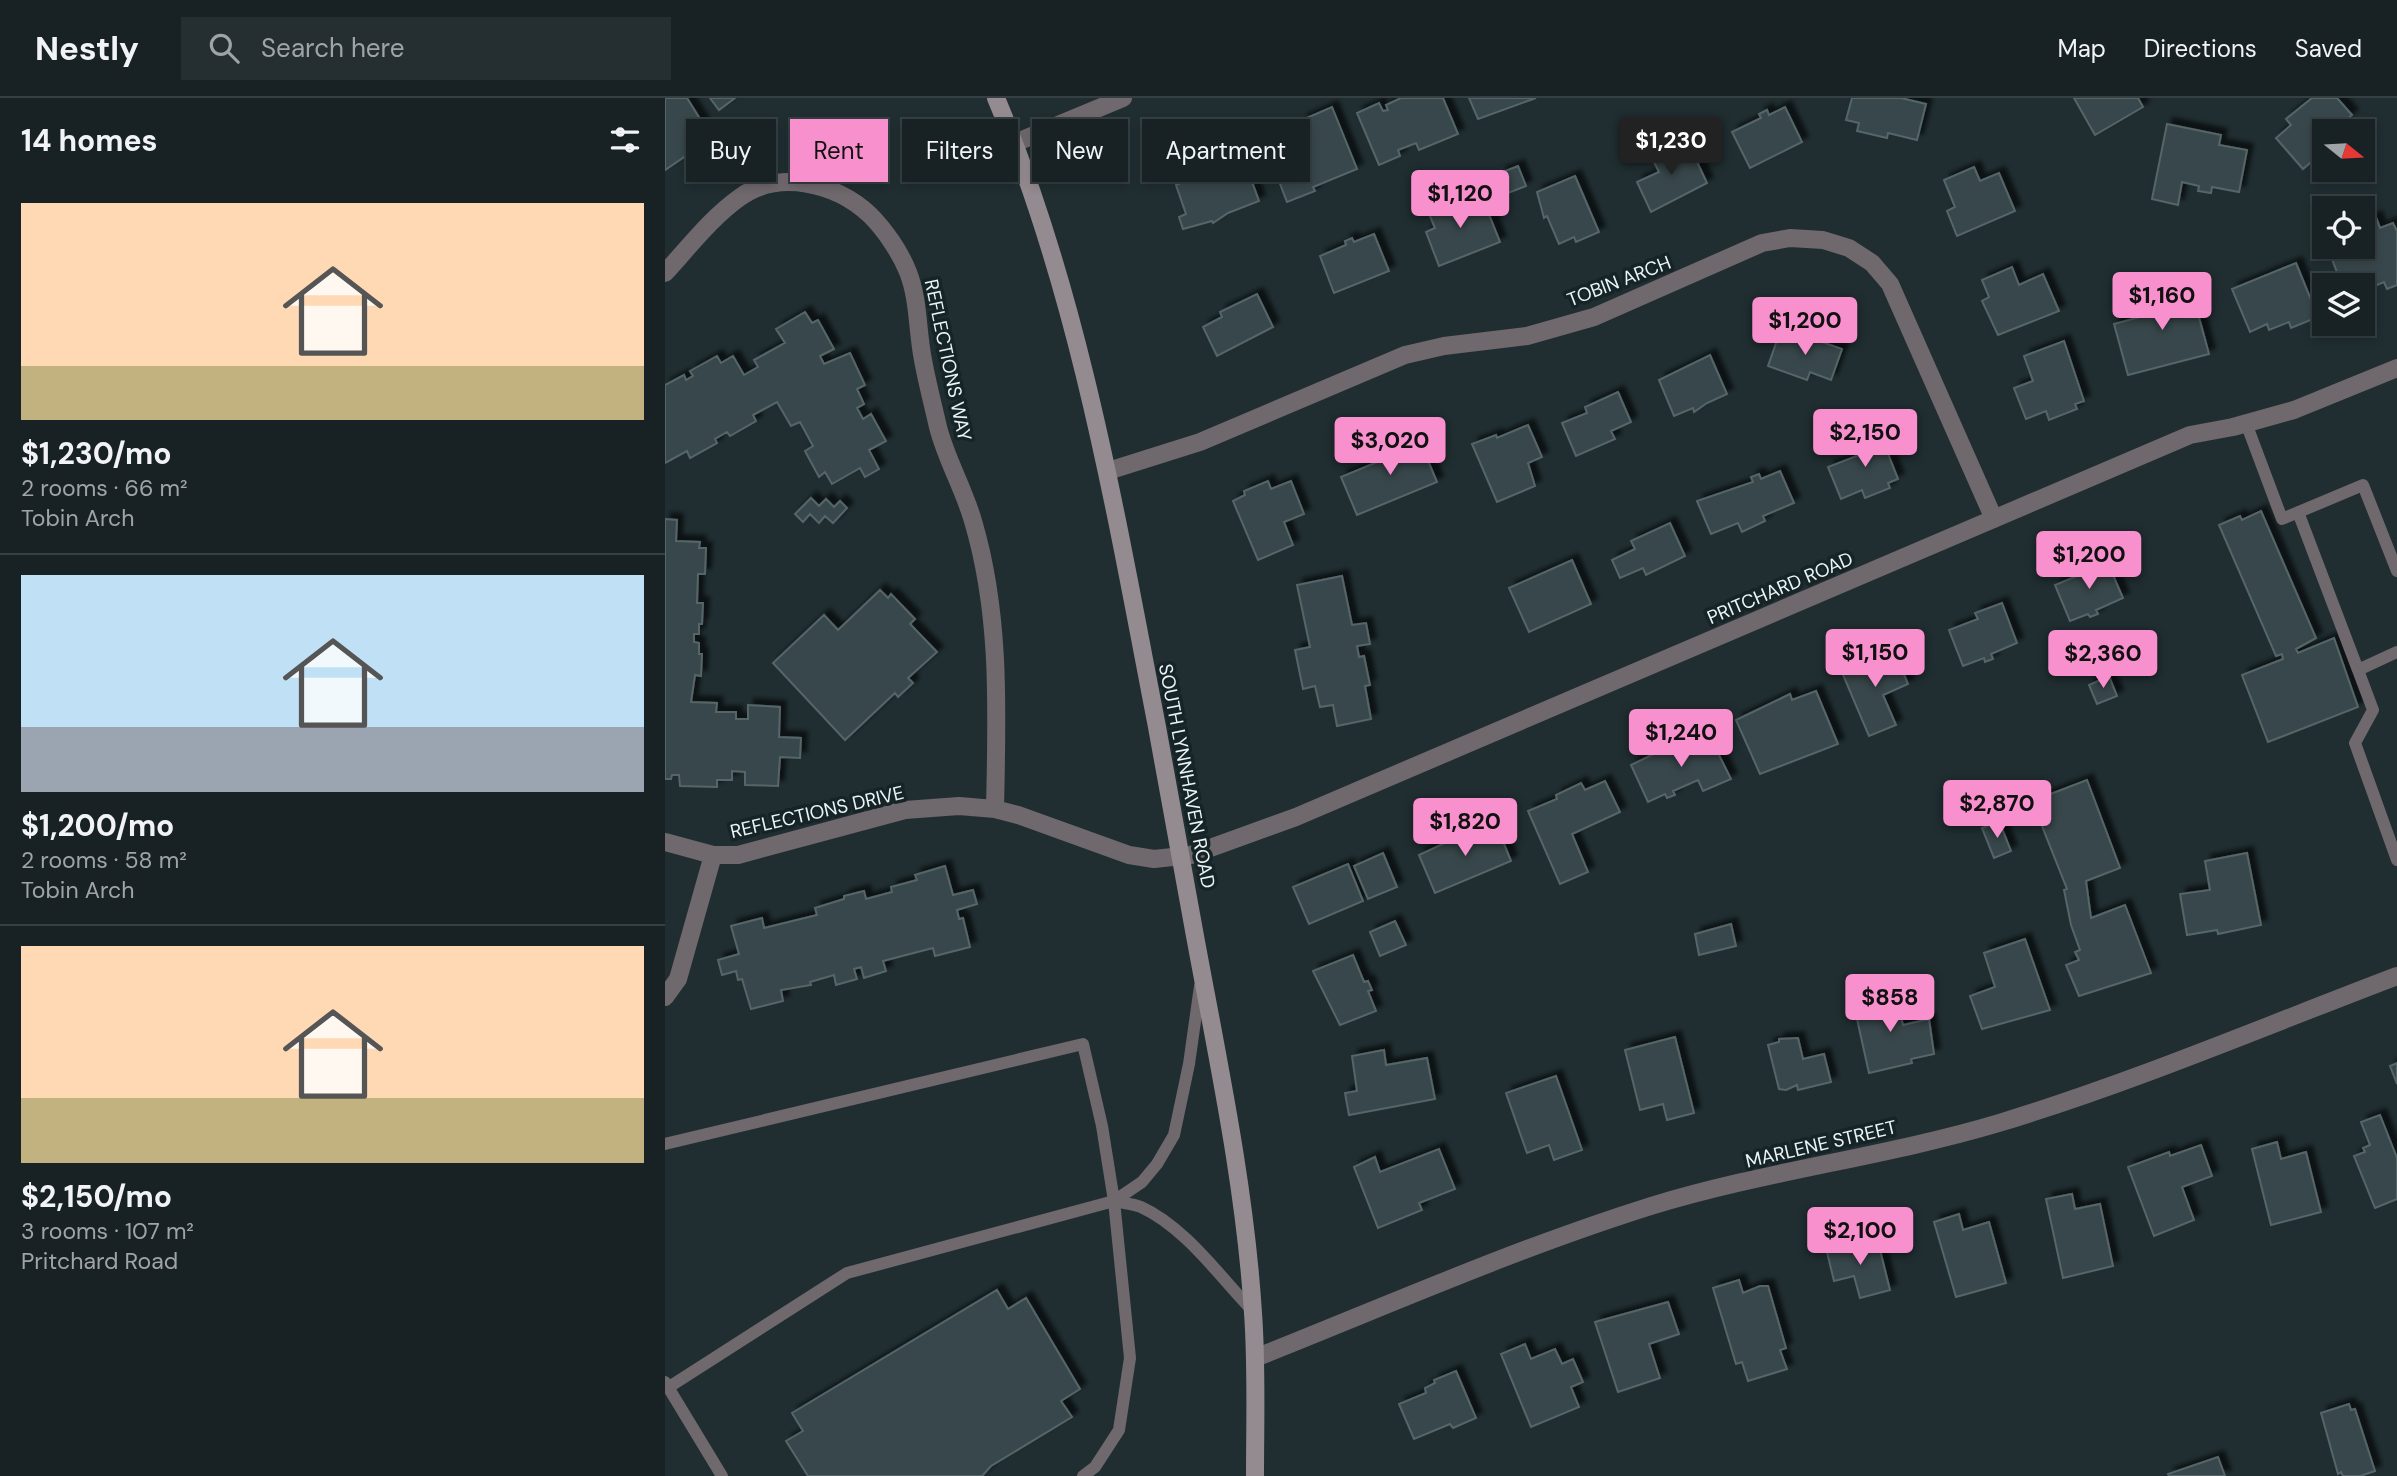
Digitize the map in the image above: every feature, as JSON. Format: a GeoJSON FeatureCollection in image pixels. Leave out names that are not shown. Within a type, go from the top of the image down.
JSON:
{"type":"FeatureCollection","features":[{"type":"Feature","properties":{"kind":"street","name":"SOUTH LYNNHAVEN ROAD"},"geometry":{"type":"LineString","coordinates":[[996,98],[1005,119]]}},
{"type":"Feature","properties":{"kind":"street"},"geometry":{"type":"LineString","coordinates":[[1018,142],[1123,98]]}},
{"type":"Feature","properties":{"kind":"street","name":"SOUTH LYNNHAVEN ROAD"},"geometry":{"type":"LineString","coordinates":[[1018,152],[1064,298],[1108,471],[1226,1098],[1242,1196],[1253,1312],[1255,1476]]}},
{"type":"Feature","properties":{"kind":"street","name":"REFLECTIONS WAY"},"geometry":{"type":"LineString","coordinates":[[665,273],[709,224],[740,197],[765,185],[792,180],[819,187],[852,202],[870,215],[892,242],[908,272],[917,305],[923,359],[941,438],[973,520],[988,588],[995,643],[995,810]]}},
{"type":"Feature","properties":{"kind":"street","name":"TOBIN ARCH"},"geometry":{"type":"LineString","coordinates":[[1108,471],[1200,442],[1405,355],[1444,346],[1527,336],[1594,317],[1762,243],[1823,240],[1849,248],[1872,263],[1890,284],[1994,519]]}},
{"type":"Feature","properties":{"kind":"street","name":"PRITCHARD ROAD"},"geometry":{"type":"LineString","coordinates":[[1182,857],[1296,817],[2190,435],[2294,410],[2397,368]]}},
{"type":"Feature","properties":{"kind":"street","name":"REFLECTIONS DRIVE"},"geometry":{"type":"LineString","coordinates":[[665,842],[713,855],[738,855],[905,810],[959,806],[1018,815],[1129,855],[1153,859],[1182,857]]}},
{"type":"Feature","properties":{"kind":"street"},"geometry":{"type":"LineString","coordinates":[[665,997],[678,979],[713,855]]}},
{"type":"Feature","properties":{"kind":"street","name":"MARLENE STREET"},"geometry":{"type":"LineString","coordinates":[[1255,1358],[1512,1256],[1652,1206],[1999,1123],[2171,1064],[2397,976]]}},
{"type":"Feature","properties":{"kind":"lane"},"geometry":{"type":"LineString","coordinates":[[2246,423],[2282,519],[2363,485],[2397,571]]}},
{"type":"Feature","properties":{"kind":"lane"},"geometry":{"type":"LineString","coordinates":[[2298,512],[2373,710],[2355,743],[2397,860]]}},
{"type":"Feature","properties":{"kind":"lane"},"geometry":{"type":"LineString","coordinates":[[2358,670],[2397,652]]}},
{"type":"Feature","properties":{"kind":"lane"},"geometry":{"type":"LineString","coordinates":[[722,1476],[667,1384],[847,1273],[1114,1201],[1142,1182],[1157,1164],[1174,1135],[1189,1064],[1202,972]]}},
{"type":"Feature","properties":{"kind":"lane"},"geometry":{"type":"LineString","coordinates":[[665,1144],[1083,1044],[1114,1201],[1130,1358],[1119,1430],[1095,1467],[1083,1476]]}},
{"type":"Feature","properties":{"kind":"lane"},"geometry":{"type":"LineString","coordinates":[[1114,1201],[1139,1206],[1165,1221],[1253,1312]]}},
{"type":"Feature","properties":{"kind":"building"},"geometry":{"type":"Polygon","coordinates":[[[665,98],[687,98],[700,119],[686,119],[686,156],[665,170],[665,98]]]}},
{"type":"Feature","properties":{"kind":"building"},"geometry":{"type":"Polygon","coordinates":[[[710,98],[735,98],[719,110],[710,98]]]}},
{"type":"Feature","properties":{"kind":"building"},"geometry":{"type":"Polygon","coordinates":[[[1401,98],[1443,98],[1458,134],[1419,150],[1416,143],[1398,150],[1400,156],[1379,165],[1357,113],[1379,103],[1383,111],[1388,110],[1386,105],[1401,98]]]}},
{"type":"Feature","properties":{"kind":"building"},"geometry":{"type":"Polygon","coordinates":[[[1469,98],[1536,98],[1478,119],[1469,98]]]}},
{"type":"Feature","properties":{"kind":"building"},"geometry":{"type":"Polygon","coordinates":[[[1852,98],[1901,98],[1926,104],[1917,140],[1888,133],[1887,138],[1857,131],[1859,123],[1846,120],[1852,98]]]}},
{"type":"Feature","properties":{"kind":"building"},"geometry":{"type":"Polygon","coordinates":[[[2074,98],[2138,98],[2143,107],[2095,135],[2074,98]]]}},
{"type":"Feature","properties":{"kind":"building"},"geometry":{"type":"Polygon","coordinates":[[[2312,98],[2337,98],[2352,115],[2347,119],[2312,119],[2312,161],[2303,169],[2276,138],[2291,125],[2286,119],[2312,98]]]}},
{"type":"Feature","properties":{"kind":"building"},"geometry":{"type":"Polygon","coordinates":[[[1332,107],[1357,169],[1313,187],[1315,191],[1287,202],[1279,182],[1310,182],[1310,119],[1304,119],[1332,107]]]}},
{"type":"Feature","properties":{"kind":"building"},"geometry":{"type":"Polygon","coordinates":[[[1785,107],[1802,142],[1750,168],[1732,132],[1761,118],[1759,114],[1767,110],[1769,115],[1785,107]]]}},
{"type":"Feature","properties":{"kind":"building"},"geometry":{"type":"Polygon","coordinates":[[[2167,124],[2221,135],[2219,145],[2247,150],[2239,192],[2212,187],[2211,193],[2198,191],[2199,186],[2182,182],[2178,205],[2152,199],[2167,124]]]}},
{"type":"Feature","properties":{"kind":"building"},"geometry":{"type":"Polygon","coordinates":[[[1675,140],[1683,158],[1693,153],[1707,183],[1651,212],[1637,182],[1659,172],[1649,152],[1675,140]]]}},
{"type":"Feature","properties":{"kind":"building"},"geometry":{"type":"Polygon","coordinates":[[[1518,166],[1526,186],[1508,193],[1500,173],[1518,166]]]}},
{"type":"Feature","properties":{"kind":"building"},"geometry":{"type":"Polygon","coordinates":[[[1974,167],[1980,181],[1999,173],[2015,211],[1957,236],[1947,211],[1955,207],[1944,180],[1974,167]]]}},
{"type":"Feature","properties":{"kind":"building"},"geometry":{"type":"Polygon","coordinates":[[[1575,176],[1599,232],[1576,242],[1574,237],[1559,244],[1547,216],[1544,218],[1537,192],[1575,176]]]}},
{"type":"Feature","properties":{"kind":"building"},"geometry":{"type":"Polygon","coordinates":[[[1183,182],[1252,182],[1259,201],[1228,213],[1213,223],[1212,221],[1183,229],[1179,217],[1186,214],[1176,185],[1183,182]]]}},
{"type":"Feature","properties":{"kind":"building"},"geometry":{"type":"Polygon","coordinates":[[[1467,193],[1475,212],[1486,207],[1500,242],[1439,266],[1426,232],[1435,228],[1427,209],[1467,193]]]}},
{"type":"Feature","properties":{"kind":"building"},"geometry":{"type":"Polygon","coordinates":[[[2375,217],[2380,228],[2393,223],[2397,231],[2397,285],[2387,289],[2384,282],[2375,286],[2375,273],[2337,273],[2332,259],[2375,259],[2375,217]]]}},
{"type":"Feature","properties":{"kind":"building"},"geometry":{"type":"Polygon","coordinates":[[[1374,234],[1389,271],[1334,293],[1320,256],[1346,245],[1345,241],[1352,238],[1354,242],[1374,234]]]}},
{"type":"Feature","properties":{"kind":"building"},"geometry":{"type":"Polygon","coordinates":[[[2296,263],[2312,302],[2312,319],[2291,328],[2289,322],[2269,330],[2267,324],[2250,332],[2232,289],[2296,263]]]}},
{"type":"Feature","properties":{"kind":"building"},"geometry":{"type":"Polygon","coordinates":[[[2012,267],[2019,285],[2043,274],[2059,311],[1998,335],[1982,301],[1989,297],[1982,280],[2012,267]]]}},
{"type":"Feature","properties":{"kind":"building"},"geometry":{"type":"Polygon","coordinates":[[[2191,288],[2209,354],[2128,375],[2114,324],[2144,316],[2139,298],[2191,288]]]}},
{"type":"Feature","properties":{"kind":"building"},"geometry":{"type":"Polygon","coordinates":[[[1257,294],[1273,327],[1217,356],[1203,327],[1222,317],[1220,312],[1257,294]]]}},
{"type":"Feature","properties":{"kind":"building"},"geometry":{"type":"Polygon","coordinates":[[[805,312],[812,323],[818,320],[834,349],[820,356],[824,364],[850,353],[865,385],[857,389],[864,404],[857,408],[863,419],[871,414],[886,441],[869,450],[879,469],[865,477],[860,468],[832,484],[825,472],[819,477],[805,451],[813,446],[800,422],[791,426],[777,402],[753,415],[756,421],[730,436],[727,432],[715,439],[717,443],[690,458],[687,451],[665,463],[665,385],[684,375],[686,380],[693,376],[690,371],[717,356],[721,363],[733,356],[744,375],[758,367],[754,360],[785,343],[776,329],[805,312]]]}},
{"type":"Feature","properties":{"kind":"building"},"geometry":{"type":"Polygon","coordinates":[[[1780,332],[1806,342],[1808,337],[1842,349],[1831,380],[1810,372],[1807,380],[1768,366],[1780,332]]]}},
{"type":"Feature","properties":{"kind":"building"},"geometry":{"type":"Polygon","coordinates":[[[2064,341],[2084,401],[2075,404],[2077,409],[2049,420],[2046,411],[2026,419],[2014,388],[2033,381],[2024,356],[2064,341]]]}},
{"type":"Feature","properties":{"kind":"building"},"geometry":{"type":"Polygon","coordinates":[[[1710,355],[1727,394],[1694,412],[1693,408],[1674,416],[1659,380],[1710,355]]]}},
{"type":"Feature","properties":{"kind":"building"},"geometry":{"type":"Polygon","coordinates":[[[1618,392],[1631,422],[1611,431],[1615,439],[1576,456],[1562,423],[1587,413],[1585,407],[1618,392]]]}},
{"type":"Feature","properties":{"kind":"building"},"geometry":{"type":"Polygon","coordinates":[[[1528,425],[1542,457],[1528,463],[1535,486],[1497,502],[1472,444],[1496,435],[1497,438],[1528,425]]]}},
{"type":"Feature","properties":{"kind":"building"},"geometry":{"type":"Polygon","coordinates":[[[1879,431],[1898,479],[1888,483],[1890,488],[1865,498],[1862,490],[1841,499],[1828,467],[1862,454],[1856,440],[1879,431]]]}},
{"type":"Feature","properties":{"kind":"building"},"geometry":{"type":"Polygon","coordinates":[[[1418,437],[1437,482],[1357,515],[1341,477],[1387,458],[1384,451],[1418,437]]]}},
{"type":"Feature","properties":{"kind":"building"},"geometry":{"type":"Polygon","coordinates":[[[1780,471],[1794,503],[1763,516],[1765,521],[1742,532],[1738,523],[1711,534],[1697,501],[1753,482],[1751,477],[1759,474],[1761,479],[1780,471]]]}},
{"type":"Feature","properties":{"kind":"building"},"geometry":{"type":"Polygon","coordinates":[[[1268,481],[1271,489],[1291,481],[1304,514],[1284,522],[1293,545],[1258,560],[1233,501],[1245,495],[1244,491],[1268,481]]]}},
{"type":"Feature","properties":{"kind":"building"},"geometry":{"type":"Polygon","coordinates":[[[811,498],[819,506],[826,499],[834,507],[840,501],[847,508],[833,523],[825,516],[819,523],[810,514],[803,522],[795,514],[811,498]]]}},
{"type":"Feature","properties":{"kind":"building"},"geometry":{"type":"Polygon","coordinates":[[[2261,511],[2316,638],[2296,649],[2298,653],[2334,638],[2358,707],[2268,742],[2242,675],[2283,659],[2282,654],[2276,656],[2219,525],[2240,516],[2242,520],[2261,511]]]}},
{"type":"Feature","properties":{"kind":"building"},"geometry":{"type":"Polygon","coordinates":[[[665,519],[677,520],[676,541],[700,542],[699,548],[706,548],[705,574],[698,574],[697,603],[703,603],[702,624],[699,624],[699,634],[694,634],[694,642],[699,643],[699,654],[702,654],[701,676],[695,675],[691,702],[717,703],[716,712],[736,712],[736,719],[748,719],[748,705],[780,707],[779,737],[801,738],[800,758],[780,757],[778,786],[745,785],[745,772],[732,771],[732,780],[717,780],[717,787],[680,786],[679,775],[665,779],[665,519]]]}},
{"type":"Feature","properties":{"kind":"building"},"geometry":{"type":"Polygon","coordinates":[[[1670,523],[1685,556],[1646,575],[1643,568],[1620,578],[1612,560],[1635,549],[1631,541],[1670,523]]]}},
{"type":"Feature","properties":{"kind":"building"},"geometry":{"type":"Polygon","coordinates":[[[2106,559],[2123,598],[2096,610],[2098,614],[2090,617],[2088,614],[2070,621],[2055,585],[2082,574],[2081,569],[2106,559]]]}},
{"type":"Feature","properties":{"kind":"building"},"geometry":{"type":"Polygon","coordinates":[[[1572,560],[1591,604],[1529,632],[1509,588],[1572,560]]]}},
{"type":"Feature","properties":{"kind":"building"},"geometry":{"type":"Polygon","coordinates":[[[1342,576],[1352,625],[1366,623],[1370,644],[1357,646],[1359,657],[1364,656],[1370,685],[1365,686],[1371,719],[1337,726],[1333,705],[1320,707],[1315,686],[1303,689],[1295,650],[1310,647],[1297,585],[1342,576]]]}},
{"type":"Feature","properties":{"kind":"building"},"geometry":{"type":"Polygon","coordinates":[[[880,590],[888,598],[891,594],[915,619],[910,624],[937,652],[908,678],[913,683],[898,697],[895,693],[845,740],[773,663],[824,615],[838,630],[880,590]]]}},
{"type":"Feature","properties":{"kind":"building"},"geometry":{"type":"Polygon","coordinates":[[[2002,603],[2017,643],[1991,654],[1993,659],[1985,662],[1984,658],[1963,666],[1949,630],[1978,619],[1975,613],[2002,603]]]}},
{"type":"Feature","properties":{"kind":"building"},"geometry":{"type":"Polygon","coordinates":[[[1893,648],[1908,684],[1883,695],[1896,725],[1869,736],[1841,670],[1893,648]]]}},
{"type":"Feature","properties":{"kind":"building"},"geometry":{"type":"Polygon","coordinates":[[[2109,676],[2117,696],[2097,704],[2089,685],[2109,676]]]}},
{"type":"Feature","properties":{"kind":"building"},"geometry":{"type":"Polygon","coordinates":[[[1816,691],[1838,744],[1760,774],[1736,720],[1790,694],[1792,700],[1816,691]]]}},
{"type":"Feature","properties":{"kind":"building"},"geometry":{"type":"Polygon","coordinates":[[[1710,737],[1731,779],[1703,791],[1698,780],[1673,791],[1675,795],[1667,798],[1665,794],[1648,802],[1631,765],[1687,738],[1690,746],[1710,737]]]}},
{"type":"Feature","properties":{"kind":"building"},"geometry":{"type":"Polygon","coordinates":[[[2087,780],[2120,868],[2086,881],[2091,918],[2125,905],[2151,973],[2079,996],[2066,965],[2079,960],[2075,952],[2080,950],[2071,925],[2064,890],[2067,889],[2032,801],[2087,780]]]}},
{"type":"Feature","properties":{"kind":"building"},"geometry":{"type":"Polygon","coordinates":[[[1605,781],[1620,812],[1572,834],[1588,872],[1560,884],[1528,811],[1557,799],[1556,795],[1581,783],[1585,790],[1605,781]]]}},
{"type":"Feature","properties":{"kind":"building"},"geometry":{"type":"Polygon","coordinates":[[[1999,821],[2011,851],[1994,858],[1982,828],[1999,821]]]}},
{"type":"Feature","properties":{"kind":"building"},"geometry":{"type":"Polygon","coordinates":[[[1496,824],[1511,861],[1435,893],[1419,855],[1475,829],[1476,832],[1496,824]]]}},
{"type":"Feature","properties":{"kind":"building"},"geometry":{"type":"Polygon","coordinates":[[[1383,853],[1397,887],[1368,899],[1354,866],[1383,853]]]}},
{"type":"Feature","properties":{"kind":"building"},"geometry":{"type":"Polygon","coordinates":[[[2247,853],[2261,925],[2218,934],[2217,930],[2187,935],[2180,894],[2210,890],[2205,861],[2247,853]]]}},
{"type":"Feature","properties":{"kind":"building"},"geometry":{"type":"Polygon","coordinates":[[[1348,864],[1363,901],[1309,924],[1293,887],[1348,864]]]}},
{"type":"Feature","properties":{"kind":"building"},"geometry":{"type":"Polygon","coordinates":[[[945,866],[953,895],[973,890],[977,904],[957,910],[959,919],[963,918],[970,947],[935,956],[933,948],[883,961],[886,971],[864,978],[861,967],[854,969],[857,979],[836,985],[834,975],[810,982],[811,985],[781,990],[783,1001],[751,1009],[742,979],[738,980],[736,971],[722,975],[718,960],[739,954],[731,926],[762,918],[764,928],[817,915],[815,908],[844,899],[844,896],[864,891],[866,899],[892,892],[891,887],[917,880],[915,875],[945,866]]]}},
{"type":"Feature","properties":{"kind":"building"},"geometry":{"type":"Polygon","coordinates":[[[1395,921],[1406,945],[1380,956],[1370,932],[1395,921]]]}},
{"type":"Feature","properties":{"kind":"building"},"geometry":{"type":"Polygon","coordinates":[[[1731,924],[1736,946],[1699,955],[1695,934],[1731,924]]]}},
{"type":"Feature","properties":{"kind":"building"},"geometry":{"type":"Polygon","coordinates":[[[2025,939],[2050,1010],[1982,1029],[1970,996],[1995,987],[1984,953],[2025,939]]]}},
{"type":"Feature","properties":{"kind":"building"},"geometry":{"type":"Polygon","coordinates":[[[1353,955],[1364,982],[1368,981],[1372,990],[1368,991],[1376,1011],[1340,1025],[1313,971],[1353,955]]]}},
{"type":"Feature","properties":{"kind":"building"},"geometry":{"type":"Polygon","coordinates":[[[1895,992],[1903,1025],[1929,1019],[1934,1054],[1911,1059],[1912,1063],[1869,1073],[1853,1001],[1895,992]]]}},
{"type":"Feature","properties":{"kind":"building"},"geometry":{"type":"Polygon","coordinates":[[[1675,1037],[1694,1113],[1667,1120],[1663,1104],[1640,1110],[1625,1050],[1675,1037]]]}},
{"type":"Feature","properties":{"kind":"building"},"geometry":{"type":"Polygon","coordinates":[[[1798,1038],[1803,1059],[1824,1054],[1831,1082],[1798,1090],[1797,1085],[1786,1090],[1779,1089],[1768,1045],[1779,1042],[1779,1039],[1798,1038]]]}},
{"type":"Feature","properties":{"kind":"building"},"geometry":{"type":"Polygon","coordinates":[[[1384,1050],[1386,1065],[1427,1058],[1435,1099],[1349,1115],[1345,1093],[1357,1091],[1352,1056],[1384,1050]]]}},
{"type":"Feature","properties":{"kind":"building"},"geometry":{"type":"Polygon","coordinates":[[[2397,1063],[2397,1084],[2390,1066],[2397,1063]]]}},
{"type":"Feature","properties":{"kind":"building"},"geometry":{"type":"Polygon","coordinates":[[[1556,1076],[1582,1150],[1554,1160],[1549,1145],[1527,1153],[1506,1093],[1556,1076]]]}},
{"type":"Feature","properties":{"kind":"building"},"geometry":{"type":"Polygon","coordinates":[[[2380,1115],[2397,1158],[2397,1199],[2375,1208],[2354,1156],[2365,1152],[2363,1148],[2370,1145],[2361,1122],[2380,1115]]]}},
{"type":"Feature","properties":{"kind":"building"},"geometry":{"type":"Polygon","coordinates":[[[2277,1142],[2281,1159],[2306,1152],[2321,1212],[2271,1225],[2252,1149],[2277,1142]]]}},
{"type":"Feature","properties":{"kind":"building"},"geometry":{"type":"Polygon","coordinates":[[[2201,1145],[2212,1176],[2182,1187],[2194,1220],[2154,1236],[2128,1167],[2169,1152],[2170,1156],[2201,1145]]]}},
{"type":"Feature","properties":{"kind":"building"},"geometry":{"type":"Polygon","coordinates":[[[1439,1149],[1455,1189],[1419,1203],[1422,1210],[1378,1228],[1354,1167],[1375,1157],[1380,1172],[1439,1149]]]}},
{"type":"Feature","properties":{"kind":"building"},"geometry":{"type":"Polygon","coordinates":[[[2072,1194],[2075,1209],[2100,1204],[2113,1266],[2063,1278],[2046,1199],[2072,1194]]]}},
{"type":"Feature","properties":{"kind":"building"},"geometry":{"type":"Polygon","coordinates":[[[1959,1214],[1963,1230],[1989,1222],[2006,1283],[1956,1297],[1934,1222],[1959,1214]]]}},
{"type":"Feature","properties":{"kind":"building"},"geometry":{"type":"Polygon","coordinates":[[[1859,1241],[1860,1247],[1878,1242],[1890,1290],[1860,1298],[1854,1276],[1834,1281],[1826,1248],[1859,1241]]]}},
{"type":"Feature","properties":{"kind":"building"},"geometry":{"type":"Polygon","coordinates":[[[1739,1280],[1743,1293],[1760,1286],[1768,1286],[1786,1348],[1780,1350],[1787,1369],[1748,1381],[1742,1362],[1736,1364],[1713,1288],[1739,1280]]]}},
{"type":"Feature","properties":{"kind":"building"},"geometry":{"type":"Polygon","coordinates":[[[997,1290],[1008,1309],[1026,1298],[1080,1389],[1061,1401],[1072,1417],[991,1466],[982,1476],[808,1476],[786,1441],[803,1431],[792,1413],[997,1290]]]}},
{"type":"Feature","properties":{"kind":"building"},"geometry":{"type":"Polygon","coordinates":[[[1668,1302],[1679,1334],[1649,1344],[1660,1378],[1618,1392],[1595,1322],[1668,1302]]]}},
{"type":"Feature","properties":{"kind":"building"},"geometry":{"type":"Polygon","coordinates":[[[1525,1344],[1531,1359],[1555,1349],[1562,1364],[1573,1359],[1583,1382],[1571,1387],[1579,1407],[1531,1427],[1501,1354],[1525,1344]]]}},
{"type":"Feature","properties":{"kind":"building"},"geometry":{"type":"Polygon","coordinates":[[[1456,1371],[1476,1418],[1453,1428],[1450,1424],[1414,1439],[1399,1404],[1426,1393],[1425,1388],[1435,1383],[1434,1380],[1456,1371]]]}},
{"type":"Feature","properties":{"kind":"building"},"geometry":{"type":"Polygon","coordinates":[[[2349,1404],[2351,1410],[2355,1409],[2375,1471],[2360,1476],[2343,1476],[2341,1472],[2338,1474],[2321,1413],[2349,1404]]]}},
{"type":"Feature","properties":{"kind":"building"},"geometry":{"type":"Polygon","coordinates":[[[2218,1457],[2225,1476],[2168,1474],[2218,1457]]]}}]}
